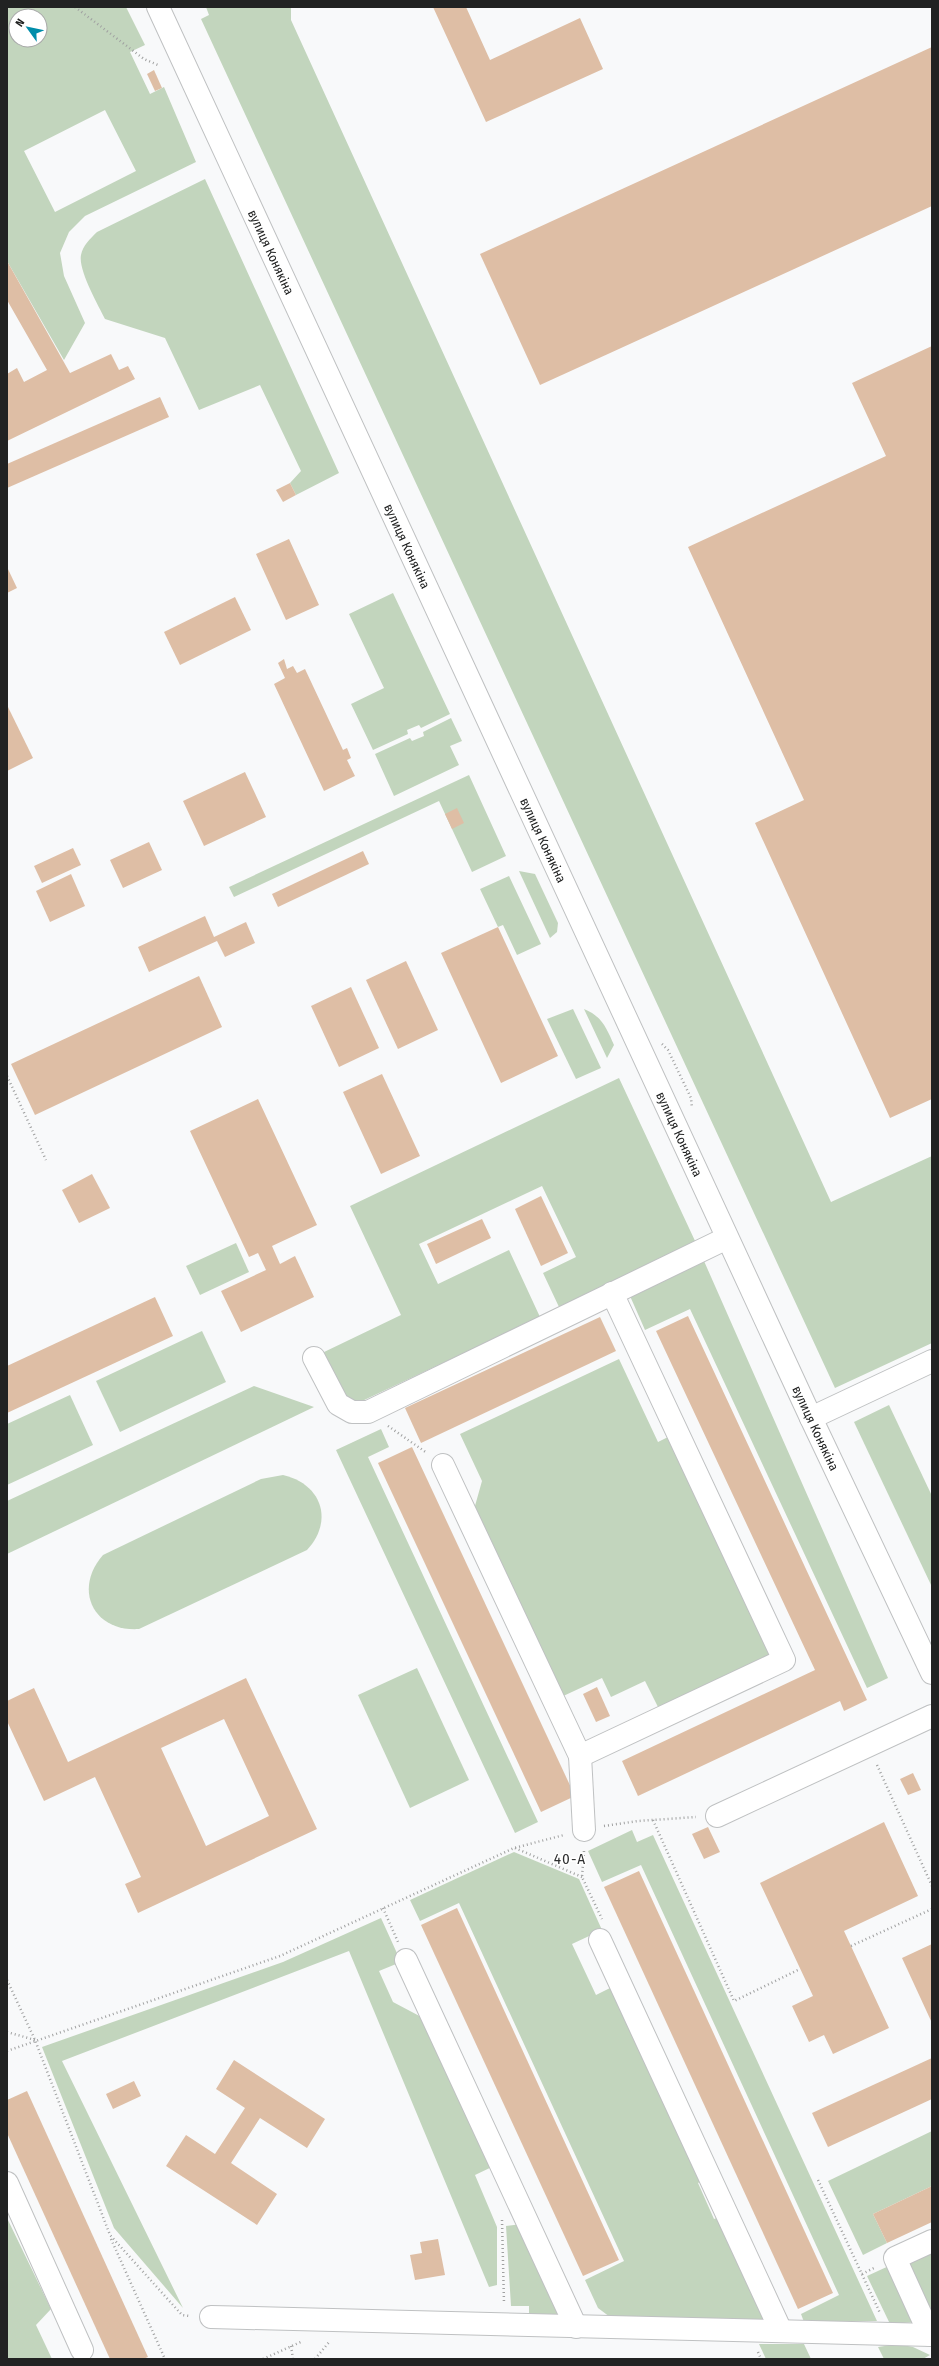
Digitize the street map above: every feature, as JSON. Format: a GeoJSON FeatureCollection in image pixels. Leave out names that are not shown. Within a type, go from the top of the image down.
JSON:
{"type":"FeatureCollection","features":[{"type":"Feature","properties":{"kind":"street","name":"вулиця Конякіна"},"geometry":{"type":"LineString","coordinates":[[158,7],[811,1418],[932,1672]]}},
{"type":"Feature","properties":{"kind":"street"},"geometry":{"type":"LineString","coordinates":[[314,1358],[338,1404],[352,1412],[368,1412],[728,1238]]}},
{"type":"Feature","properties":{"kind":"street"},"geometry":{"type":"LineString","coordinates":[[580,1756],[784,1660],[612,1293]]}},
{"type":"Feature","properties":{"kind":"street"},"geometry":{"type":"LineString","coordinates":[[811,1418],[932,1361]]}},
{"type":"Feature","properties":{"kind":"street"},"geometry":{"type":"LineString","coordinates":[[444,1465],[580,1756],[584,1830]]}},
{"type":"Feature","properties":{"kind":"street"},"geometry":{"type":"LineString","coordinates":[[717,1816],[932,1716]]}},
{"type":"Feature","properties":{"kind":"street"},"geometry":{"type":"LineString","coordinates":[[600,1940],[781,2331]]}},
{"type":"Feature","properties":{"kind":"street"},"geometry":{"type":"LineString","coordinates":[[406,1960],[576,2327]]}},
{"type":"Feature","properties":{"kind":"street"},"geometry":{"type":"LineString","coordinates":[[7,2183],[82,2350]]}},
{"type":"Feature","properties":{"kind":"street"},"geometry":{"type":"LineString","coordinates":[[211,2317],[931,2335],[894,2258],[932,2241]]}},
{"type":"Feature","properties":{"kind":"path"},"geometry":{"type":"LineString","coordinates":[[75,7],[144,59],[158,65]]}},
{"type":"Feature","properties":{"kind":"path"},"geometry":{"type":"LineString","coordinates":[[7,1076],[46,1160]]}},
{"type":"Feature","properties":{"kind":"path"},"geometry":{"type":"LineString","coordinates":[[368,1412],[444,1465]]}},
{"type":"Feature","properties":{"kind":"path"},"geometry":{"type":"LineString","coordinates":[[868,1746],[932,1886]]}},
{"type":"Feature","properties":{"kind":"path"},"geometry":{"type":"LineString","coordinates":[[7,2051],[280,1956],[514,1848],[584,1830],[653,1820],[717,1816]]}},
{"type":"Feature","properties":{"kind":"path"},"geometry":{"type":"LineString","coordinates":[[653,1820],[734,2001],[800,1969]]}},
{"type":"Feature","properties":{"kind":"path"},"geometry":{"type":"LineString","coordinates":[[584,1830],[582,1877],[608,1930],[600,1940]]}},
{"type":"Feature","properties":{"kind":"path"},"geometry":{"type":"LineString","coordinates":[[514,1848],[582,1877]]}},
{"type":"Feature","properties":{"kind":"path"},"geometry":{"type":"LineString","coordinates":[[383,1908],[406,1960]]}},
{"type":"Feature","properties":{"kind":"path"},"geometry":{"type":"LineString","coordinates":[[851,1946],[932,1909]]}},
{"type":"Feature","properties":{"kind":"path"},"geometry":{"type":"LineString","coordinates":[[7,1980],[35,2040],[110,2235],[165,2359]]}},
{"type":"Feature","properties":{"kind":"path"},"geometry":{"type":"LineString","coordinates":[[7,2032],[35,2040]]}},
{"type":"Feature","properties":{"kind":"path"},"geometry":{"type":"LineString","coordinates":[[818,2180],[889,2333]]}},
{"type":"Feature","properties":{"kind":"path"},"geometry":{"type":"LineString","coordinates":[[502,2217],[505,2324]]}},
{"type":"Feature","properties":{"kind":"path"},"geometry":{"type":"LineString","coordinates":[[110,2235],[182,2315],[211,2317]]}},
{"type":"Feature","properties":{"kind":"path"},"geometry":{"type":"LineString","coordinates":[[291,2346],[293,2359]]}},
{"type":"Feature","properties":{"kind":"green space"},"geometry":{"type":"Polygon","coordinates":[[[126,7],[145,45],[130,52],[150,94],[164,87],[196,162],[85,216],[69,232],[60,253],[64,276],[85,323],[64,360],[7,261],[7,9],[8,8],[8,48],[48,48],[48,8],[8,8],[126,7]],[[105,110],[24,151],[55,212],[136,171],[105,110]]]}},
{"type":"Feature","properties":{"kind":"green space"},"geometry":{"type":"Polygon","coordinates":[[[206,7],[291,7],[291,20],[831,1202],[932,1156],[932,1343],[835,1388],[201,19],[209,15],[206,7]]]}},
{"type":"Feature","properties":{"kind":"green space"},"geometry":{"type":"Polygon","coordinates":[[[205,179],[339,473],[296,495],[290,483],[301,471],[260,385],[199,410],[165,338],[105,319],[82,269],[81,255],[83,248],[97,232],[205,179]]]}},
{"type":"Feature","properties":{"kind":"green space"},"geometry":{"type":"Polygon","coordinates":[[[393,593],[450,714],[421,728],[419,725],[407,730],[408,734],[373,750],[351,704],[384,688],[349,614],[393,593]]]}},
{"type":"Feature","properties":{"kind":"green space"},"geometry":{"type":"Polygon","coordinates":[[[451,718],[462,741],[450,746],[459,765],[394,796],[375,754],[410,738],[412,741],[424,736],[423,732],[451,718]]]}},
{"type":"Feature","properties":{"kind":"green space"},"geometry":{"type":"Polygon","coordinates":[[[469,775],[506,856],[472,872],[439,801],[234,897],[229,887],[469,775]]]}},
{"type":"Feature","properties":{"kind":"green space"},"geometry":{"type":"Polygon","coordinates":[[[519,871],[535,874],[558,923],[557,932],[550,938],[519,871]]]}},
{"type":"Feature","properties":{"kind":"green space"},"geometry":{"type":"Polygon","coordinates":[[[509,876],[541,944],[517,955],[503,925],[498,927],[480,889],[509,876]]]}},
{"type":"Feature","properties":{"kind":"green space"},"geometry":{"type":"Polygon","coordinates":[[[573,1009],[601,1068],[576,1079],[547,1019],[573,1009]]]}},
{"type":"Feature","properties":{"kind":"green space"},"geometry":{"type":"Polygon","coordinates":[[[584,1009],[600,1019],[609,1034],[614,1045],[607,1058],[584,1009]]]}},
{"type":"Feature","properties":{"kind":"green space"},"geometry":{"type":"Polygon","coordinates":[[[619,1078],[696,1243],[559,1307],[543,1273],[576,1257],[542,1186],[419,1244],[438,1284],[509,1250],[540,1317],[360,1402],[349,1400],[342,1396],[322,1353],[401,1315],[350,1206],[619,1078]]]}},
{"type":"Feature","properties":{"kind":"green space"},"geometry":{"type":"Polygon","coordinates":[[[236,1243],[249,1272],[200,1295],[186,1266],[236,1243]]]}},
{"type":"Feature","properties":{"kind":"green space"},"geometry":{"type":"Polygon","coordinates":[[[704,1261],[888,1678],[867,1688],[690,1309],[645,1330],[630,1296],[704,1261]]]}},
{"type":"Feature","properties":{"kind":"green space"},"geometry":{"type":"Polygon","coordinates":[[[202,1331],[226,1382],[120,1432],[96,1381],[202,1331]]]}},
{"type":"Feature","properties":{"kind":"green space"},"geometry":{"type":"Polygon","coordinates":[[[619,1359],[658,1442],[672,1435],[776,1659],[661,1713],[645,1681],[611,1697],[602,1678],[559,1698],[473,1513],[482,1481],[460,1434],[619,1359]]]}},
{"type":"Feature","properties":{"kind":"green space"},"geometry":{"type":"Polygon","coordinates":[[[254,1386],[314,1407],[7,1554],[7,1501],[254,1386]]]}},
{"type":"Feature","properties":{"kind":"green space"},"geometry":{"type":"Polygon","coordinates":[[[70,1395],[93,1445],[7,1485],[7,1424],[70,1395]]]}},
{"type":"Feature","properties":{"kind":"green space"},"geometry":{"type":"Polygon","coordinates":[[[889,1405],[932,1496],[932,1587],[854,1422],[889,1405]]]}},
{"type":"Feature","properties":{"kind":"green space"},"geometry":{"type":"Polygon","coordinates":[[[381,1429],[389,1447],[368,1457],[538,1822],[515,1833],[336,1450],[381,1429]]]}},
{"type":"Feature","properties":{"kind":"green space"},"geometry":{"type":"Polygon","coordinates":[[[283,1475],[307,1486],[315,1495],[320,1505],[322,1516],[320,1527],[315,1539],[307,1550],[139,1629],[123,1628],[110,1623],[99,1616],[92,1606],[89,1594],[90,1581],[94,1568],[103,1555],[261,1479],[283,1475]]]}},
{"type":"Feature","properties":{"kind":"green space"},"geometry":{"type":"Polygon","coordinates":[[[417,1668],[469,1780],[410,1808],[358,1695],[417,1668]]]}},
{"type":"Feature","properties":{"kind":"green space"},"geometry":{"type":"Polygon","coordinates":[[[632,1830],[637,1842],[653,1835],[877,2321],[804,2322],[801,2314],[839,2295],[641,1865],[602,1882],[588,1851],[632,1830]]]}},
{"type":"Feature","properties":{"kind":"green space"},"geometry":{"type":"Polygon","coordinates":[[[514,1852],[579,1879],[602,1930],[572,1944],[596,1995],[616,1985],[705,2179],[698,2183],[714,2219],[722,2216],[772,2323],[614,2320],[598,2308],[585,2280],[624,2261],[459,1903],[420,1921],[410,1900],[514,1852]]]}},
{"type":"Feature","properties":{"kind":"green space"},"geometry":{"type":"Polygon","coordinates":[[[381,1918],[401,1962],[379,1971],[393,2002],[427,2020],[496,2165],[475,2175],[497,2227],[497,2285],[489,2287],[349,1951],[62,2061],[183,2308],[114,2228],[42,2047],[283,1962],[381,1918]]]}},
{"type":"Feature","properties":{"kind":"green space"},"geometry":{"type":"Polygon","coordinates":[[[932,2131],[932,2186],[873,2214],[887,2243],[863,2255],[828,2181],[932,2131]]]}},
{"type":"Feature","properties":{"kind":"green space"},"geometry":{"type":"Polygon","coordinates":[[[7,2218],[51,2309],[36,2325],[52,2359],[7,2359],[7,2218]]]}},
{"type":"Feature","properties":{"kind":"green space"},"geometry":{"type":"Polygon","coordinates":[[[522,2224],[561,2316],[529,2317],[529,2306],[511,2306],[506,2226],[522,2224]]]}},
{"type":"Feature","properties":{"kind":"green space"},"geometry":{"type":"Polygon","coordinates":[[[932,2248],[932,2328],[902,2262],[932,2248]]]}},
{"type":"Feature","properties":{"kind":"green space"},"geometry":{"type":"Polygon","coordinates":[[[891,2265],[917,2322],[890,2324],[867,2276],[891,2265]]]}},
{"type":"Feature","properties":{"kind":"green space"},"geometry":{"type":"Polygon","coordinates":[[[759,2344],[804,2344],[811,2359],[766,2359],[759,2344]]]}},
{"type":"Feature","properties":{"kind":"green space"},"geometry":{"type":"Polygon","coordinates":[[[898,2344],[913,2347],[930,2355],[923,2359],[884,2359],[878,2347],[898,2344]]]}},
{"type":"Feature","properties":{"kind":"building"},"geometry":{"type":"Polygon","coordinates":[[[433,7],[466,7],[490,60],[580,18],[603,69],[486,122],[433,7]]]}},
{"type":"Feature","properties":{"kind":"building"},"geometry":{"type":"Polygon","coordinates":[[[932,47],[932,206],[540,385],[480,254],[932,47]]]}},
{"type":"Feature","properties":{"kind":"building"},"geometry":{"type":"Polygon","coordinates":[[[154,70],[162,88],[155,91],[147,74],[154,70]]]}},
{"type":"Feature","properties":{"kind":"building"},"geometry":{"type":"Polygon","coordinates":[[[7,261],[70,373],[111,354],[119,370],[128,366],[135,379],[7,441],[7,374],[17,368],[24,382],[47,370],[7,300],[7,261]]]}},
{"type":"Feature","properties":{"kind":"building"},"geometry":{"type":"Polygon","coordinates":[[[932,346],[932,1099],[890,1118],[755,823],[804,800],[688,547],[886,456],[852,383],[932,346]]]}},
{"type":"Feature","properties":{"kind":"building"},"geometry":{"type":"Polygon","coordinates":[[[160,397],[169,417],[7,488],[7,464],[160,397]]]}},
{"type":"Feature","properties":{"kind":"building"},"geometry":{"type":"Polygon","coordinates":[[[290,483],[296,495],[283,502],[276,490],[290,483]]]}},
{"type":"Feature","properties":{"kind":"building"},"geometry":{"type":"Polygon","coordinates":[[[289,539],[319,605],[286,620],[256,554],[289,539]]]}},
{"type":"Feature","properties":{"kind":"building"},"geometry":{"type":"Polygon","coordinates":[[[7,567],[17,588],[7,593],[7,567]]]}},
{"type":"Feature","properties":{"kind":"building"},"geometry":{"type":"Polygon","coordinates":[[[235,597],[251,630],[180,665],[164,632],[235,597]]]}},
{"type":"Feature","properties":{"kind":"building"},"geometry":{"type":"Polygon","coordinates":[[[284,659],[287,669],[293,666],[297,673],[305,669],[343,750],[347,748],[351,758],[347,760],[355,776],[324,791],[274,684],[285,678],[278,663],[284,659]]]}},
{"type":"Feature","properties":{"kind":"building"},"geometry":{"type":"Polygon","coordinates":[[[7,705],[33,758],[7,771],[7,705]]]}},
{"type":"Feature","properties":{"kind":"building"},"geometry":{"type":"Polygon","coordinates":[[[245,772],[266,817],[204,846],[183,801],[245,772]]]}},
{"type":"Feature","properties":{"kind":"building"},"geometry":{"type":"Polygon","coordinates":[[[457,808],[464,823],[452,829],[445,814],[457,808]]]}},
{"type":"Feature","properties":{"kind":"building"},"geometry":{"type":"Polygon","coordinates":[[[149,842],[162,870],[123,888],[110,860],[149,842]]]}},
{"type":"Feature","properties":{"kind":"building"},"geometry":{"type":"Polygon","coordinates":[[[73,848],[81,865],[42,883],[34,866],[73,848]]]}},
{"type":"Feature","properties":{"kind":"building"},"geometry":{"type":"Polygon","coordinates":[[[363,851],[369,864],[278,907],[272,894],[363,851]]]}},
{"type":"Feature","properties":{"kind":"building"},"geometry":{"type":"Polygon","coordinates":[[[71,874],[85,906],[50,922],[36,891],[71,874]]]}},
{"type":"Feature","properties":{"kind":"building"},"geometry":{"type":"Polygon","coordinates":[[[205,916],[214,937],[246,922],[255,943],[225,957],[217,941],[149,972],[138,947],[205,916]]]}},
{"type":"Feature","properties":{"kind":"building"},"geometry":{"type":"Polygon","coordinates":[[[498,927],[558,1056],[501,1083],[441,953],[498,927]]]}},
{"type":"Feature","properties":{"kind":"building"},"geometry":{"type":"Polygon","coordinates":[[[406,961],[438,1030],[398,1049],[366,980],[406,961]]]}},
{"type":"Feature","properties":{"kind":"building"},"geometry":{"type":"Polygon","coordinates":[[[199,976],[222,1027],[35,1115],[11,1064],[199,976]]]}},
{"type":"Feature","properties":{"kind":"building"},"geometry":{"type":"Polygon","coordinates":[[[351,987],[379,1048],[339,1067],[311,1006],[351,987]]]}},
{"type":"Feature","properties":{"kind":"building"},"geometry":{"type":"Polygon","coordinates":[[[382,1074],[420,1156],[381,1174],[343,1092],[382,1074]]]}},
{"type":"Feature","properties":{"kind":"building"},"geometry":{"type":"Polygon","coordinates":[[[258,1099],[317,1225],[272,1246],[280,1264],[295,1256],[314,1297],[241,1332],[221,1291],[266,1270],[258,1253],[249,1257],[190,1131],[258,1099]]]}},
{"type":"Feature","properties":{"kind":"building"},"geometry":{"type":"Polygon","coordinates":[[[92,1174],[110,1208],[79,1223],[62,1190],[92,1174]]]}},
{"type":"Feature","properties":{"kind":"building"},"geometry":{"type":"Polygon","coordinates":[[[541,1196],[568,1253],[541,1266],[515,1209],[541,1196]]]}},
{"type":"Feature","properties":{"kind":"building"},"geometry":{"type":"Polygon","coordinates":[[[482,1219],[491,1238],[436,1264],[427,1244],[482,1219]]]}},
{"type":"Feature","properties":{"kind":"building"},"geometry":{"type":"Polygon","coordinates":[[[155,1297],[173,1336],[7,1413],[7,1366],[155,1297]]]}},
{"type":"Feature","properties":{"kind":"building"},"geometry":{"type":"Polygon","coordinates":[[[688,1316],[867,1700],[844,1711],[840,1701],[638,1796],[622,1761],[815,1670],[656,1331],[688,1316]]]}},
{"type":"Feature","properties":{"kind":"building"},"geometry":{"type":"Polygon","coordinates":[[[600,1317],[616,1351],[421,1443],[405,1408],[600,1317]]]}},
{"type":"Feature","properties":{"kind":"building"},"geometry":{"type":"Polygon","coordinates":[[[412,1447],[575,1796],[541,1812],[378,1463],[412,1447]]]}},
{"type":"Feature","properties":{"kind":"building"},"geometry":{"type":"Polygon","coordinates":[[[246,1678],[317,1829],[138,1913],[125,1884],[141,1877],[95,1777],[44,1801],[7,1721],[7,1701],[34,1688],[68,1762],[246,1678]],[[224,1719],[161,1748],[206,1846],[269,1816],[224,1719]]]}},
{"type":"Feature","properties":{"kind":"building"},"geometry":{"type":"Polygon","coordinates":[[[597,1687],[610,1716],[596,1722],[583,1694],[597,1687]]]}},
{"type":"Feature","properties":{"kind":"building"},"geometry":{"type":"Polygon","coordinates":[[[913,1773],[921,1790],[908,1795],[900,1779],[913,1773]]]}},
{"type":"Feature","properties":{"kind":"building"},"geometry":{"type":"Polygon","coordinates":[[[884,1822],[918,1896],[844,1931],[889,2028],[833,2054],[824,2035],[809,2042],[792,2006],[813,1996],[760,1883],[884,1822]]]}},
{"type":"Feature","properties":{"kind":"building"},"geometry":{"type":"Polygon","coordinates":[[[708,1827],[720,1852],[704,1859],[692,1834],[708,1827]]]}},
{"type":"Feature","properties":{"kind":"building"},"geometry":{"type":"Polygon","coordinates":[[[639,1871],[833,2293],[798,2309],[604,1887],[639,1871]]]}},
{"type":"Feature","properties":{"kind":"building"},"geometry":{"type":"Polygon","coordinates":[[[457,1908],[619,2260],[583,2276],[421,1925],[457,1908]]]}},
{"type":"Feature","properties":{"kind":"building"},"geometry":{"type":"Polygon","coordinates":[[[932,1944],[932,2023],[902,1958],[932,1944]]]}},
{"type":"Feature","properties":{"kind":"building"},"geometry":{"type":"Polygon","coordinates":[[[932,2058],[932,2099],[828,2147],[812,2113],[932,2058]]]}},
{"type":"Feature","properties":{"kind":"building"},"geometry":{"type":"Polygon","coordinates":[[[234,2060],[325,2119],[307,2148],[260,2118],[231,2163],[277,2194],[257,2225],[166,2166],[186,2135],[215,2154],[245,2108],[216,2089],[234,2060]]]}},
{"type":"Feature","properties":{"kind":"building"},"geometry":{"type":"Polygon","coordinates":[[[134,2081],[141,2096],[113,2109],[106,2094],[134,2081]]]}},
{"type":"Feature","properties":{"kind":"building"},"geometry":{"type":"Polygon","coordinates":[[[27,2091],[148,2357],[143,2359],[110,2359],[7,2133],[7,2100],[27,2091]]]}},
{"type":"Feature","properties":{"kind":"building"},"geometry":{"type":"Polygon","coordinates":[[[932,2186],[932,2222],[887,2243],[873,2214],[932,2186]]]}},
{"type":"Feature","properties":{"kind":"building"},"geometry":{"type":"Polygon","coordinates":[[[438,2239],[445,2275],[415,2280],[410,2255],[422,2253],[420,2242],[438,2239]]]}},
{"type":"Feature","properties":{"kind":"district","name":"40-А"},"geometry":{"type":"Point","coordinates":[570,1859]}}]}
